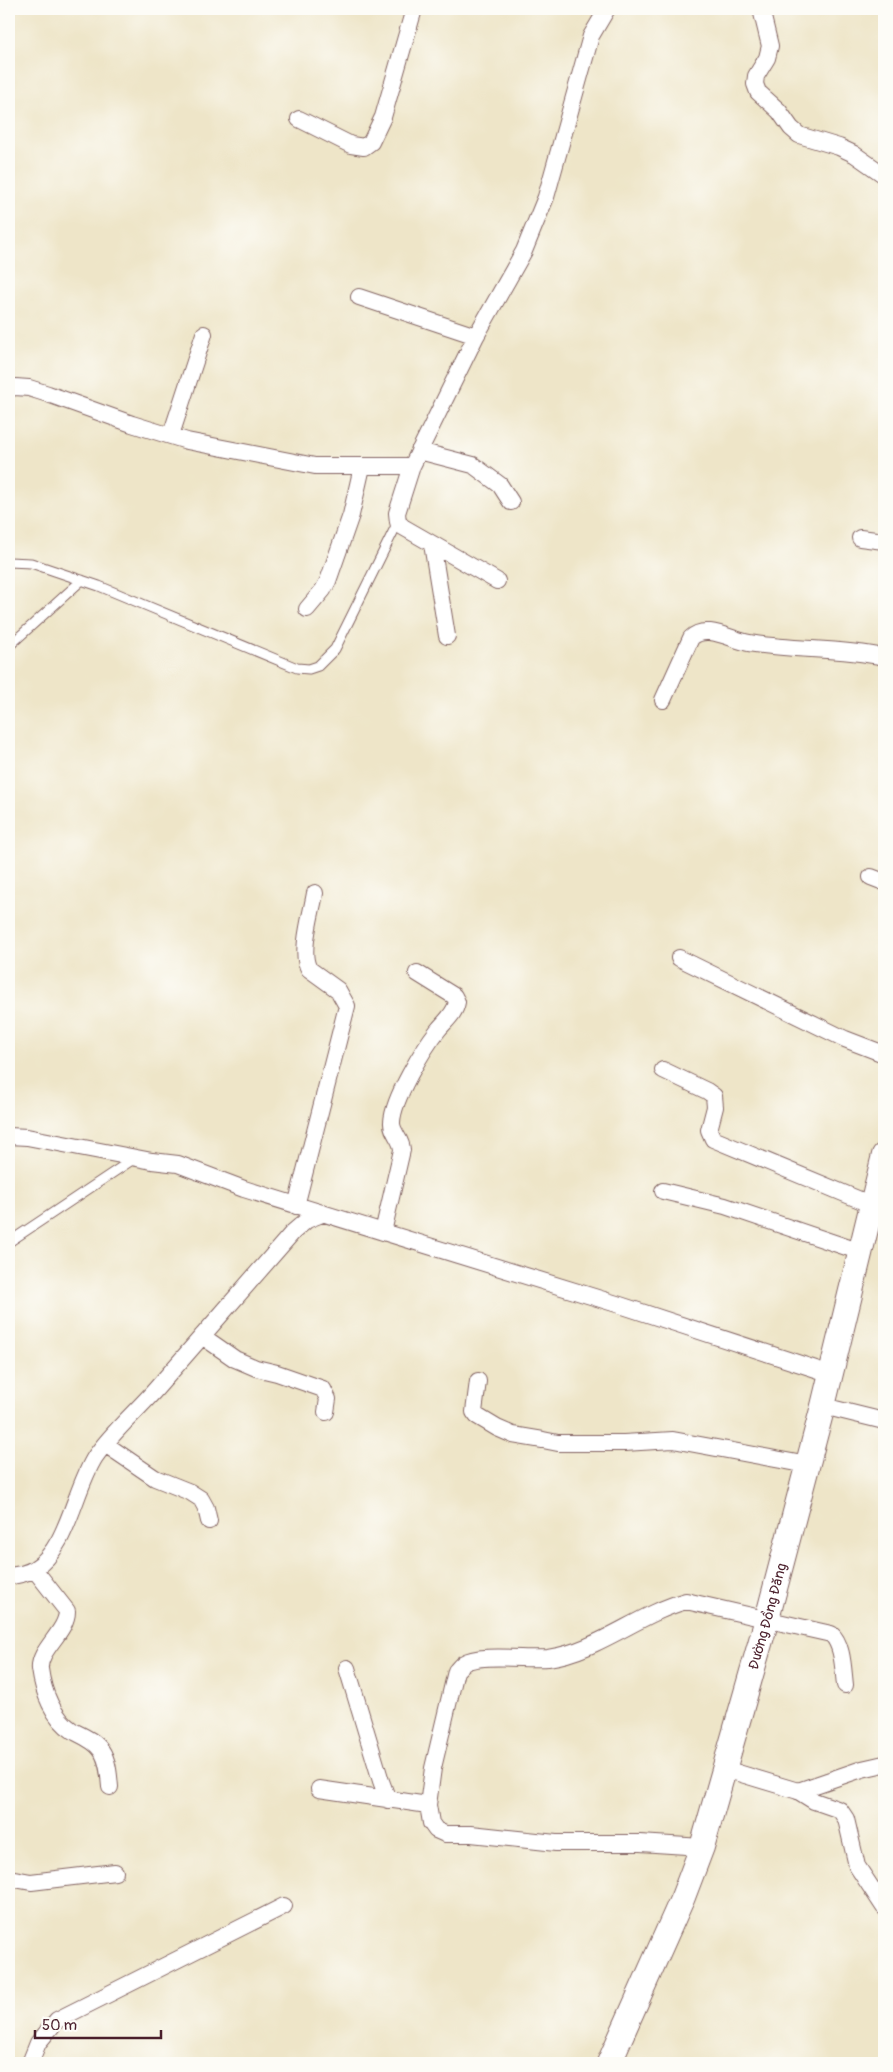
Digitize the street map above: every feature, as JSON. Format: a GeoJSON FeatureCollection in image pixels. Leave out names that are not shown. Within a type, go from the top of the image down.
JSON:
{"type":"FeatureCollection","features":[{"type":"Feature","properties":{"kind":"main road","name":"Đường Đồng Đăng"},"geometry":{"type":"LineString","coordinates":[[609,2063],[683,1897],[702,1847],[808,1465],[883,1166]]}},
{"type":"Feature","properties":{"kind":"street"},"geometry":{"type":"LineString","coordinates":[[299,119],[351,145],[364,147],[371,142],[383,117],[414,9]]}},
{"type":"Feature","properties":{"kind":"street"},"geometry":{"type":"LineString","coordinates":[[497,581],[403,527],[398,522],[397,513],[416,459],[476,336],[513,273],[546,197],[591,36],[607,9]]}},
{"type":"Feature","properties":{"kind":"street"},"geometry":{"type":"LineString","coordinates":[[761,9],[770,46],[756,76],[755,84],[758,92],[779,110],[790,128],[799,135],[839,147],[854,154],[884,175]]}},
{"type":"Feature","properties":{"kind":"street"},"geometry":{"type":"LineString","coordinates":[[359,296],[476,336]]}},
{"type":"Feature","properties":{"kind":"street"},"geometry":{"type":"LineString","coordinates":[[171,435],[204,334]]}},
{"type":"Feature","properties":{"kind":"street"},"geometry":{"type":"LineString","coordinates":[[9,389],[15,387],[29,388],[187,441],[315,466],[362,468],[416,459],[473,465],[500,485],[511,502]]}},
{"type":"Feature","properties":{"kind":"street"},"geometry":{"type":"LineString","coordinates":[[307,609],[328,581],[351,515],[362,468]]}},
{"type":"Feature","properties":{"kind":"street"},"geometry":{"type":"LineString","coordinates":[[860,538],[884,541]]}},
{"type":"Feature","properties":{"kind":"street"},"geometry":{"type":"LineString","coordinates":[[432,544],[447,636]]}},
{"type":"Feature","properties":{"kind":"street"},"geometry":{"type":"LineString","coordinates":[[663,700],[691,638],[696,632],[706,631],[748,643],[810,649],[840,649],[884,657]]}},
{"type":"Feature","properties":{"kind":"street"},"geometry":{"type":"LineString","coordinates":[[296,1206],[347,1006],[338,990],[307,966],[305,951],[315,893]]}},
{"type":"Feature","properties":{"kind":"street"},"geometry":{"type":"LineString","coordinates":[[679,958],[845,1039],[884,1054]]}},
{"type":"Feature","properties":{"kind":"street"},"geometry":{"type":"LineString","coordinates":[[382,1232],[402,1150],[401,1141],[392,1125],[394,1112],[414,1066],[438,1029],[454,1011],[457,1002],[454,996],[417,973]]}},
{"type":"Feature","properties":{"kind":"street"},"geometry":{"type":"LineString","coordinates":[[662,1070],[714,1096],[715,1107],[709,1130],[713,1139],[872,1205]]}},
{"type":"Feature","properties":{"kind":"street"},"geometry":{"type":"LineString","coordinates":[[9,1136],[27,1137],[135,1158],[178,1164],[296,1206],[620,1305],[831,1374]]}},
{"type":"Feature","properties":{"kind":"street"},"geometry":{"type":"LineString","coordinates":[[663,1191],[725,1206],[861,1252]]}},
{"type":"Feature","properties":{"kind":"street"},"geometry":{"type":"LineString","coordinates":[[9,1576],[23,1574],[34,1569],[51,1552],[60,1540],[86,1472],[105,1444],[293,1232],[307,1220],[322,1214]]}},
{"type":"Feature","properties":{"kind":"street"},"geometry":{"type":"LineString","coordinates":[[202,1336],[242,1362],[323,1388],[328,1399],[326,1412]]}},
{"type":"Feature","properties":{"kind":"street"},"geometry":{"type":"LineString","coordinates":[[478,1380],[474,1412],[477,1416],[497,1428],[514,1435],[558,1442],[624,1443],[673,1440],[808,1465]]}},
{"type":"Feature","properties":{"kind":"street"},"geometry":{"type":"LineString","coordinates":[[823,1406],[884,1422]]}},
{"type":"Feature","properties":{"kind":"street"},"geometry":{"type":"LineString","coordinates":[[105,1444],[155,1478],[190,1492],[200,1499],[206,1508],[209,1522]]}},
{"type":"Feature","properties":{"kind":"street"},"geometry":{"type":"LineString","coordinates":[[34,1569],[67,1611],[64,1624],[41,1660],[40,1668],[46,1691],[55,1714],[61,1722],[96,1745],[103,1752],[110,1787]]}},
{"type":"Feature","properties":{"kind":"street"},"geometry":{"type":"LineString","coordinates":[[702,1847],[640,1843],[556,1843],[472,1834],[446,1834],[436,1830],[431,1823],[428,1805],[433,1768],[451,1685],[456,1671],[464,1662],[478,1659],[547,1658],[570,1653],[671,1605],[686,1601],[823,1631],[836,1638],[846,1685]]}},
{"type":"Feature","properties":{"kind":"street"},"geometry":{"type":"LineString","coordinates":[[347,1668],[388,1800]]}},
{"type":"Feature","properties":{"kind":"street"},"geometry":{"type":"LineString","coordinates":[[798,1791],[862,1769],[884,1764]]}},
{"type":"Feature","properties":{"kind":"street"},"geometry":{"type":"LineString","coordinates":[[725,1769],[798,1791],[814,1801],[843,1813],[857,1866],[884,1907]]}},
{"type":"Feature","properties":{"kind":"street"},"geometry":{"type":"LineString","coordinates":[[319,1789],[428,1805]]}},
{"type":"Feature","properties":{"kind":"street"},"geometry":{"type":"LineString","coordinates":[[9,1878],[30,1882],[115,1872]]}},
{"type":"Feature","properties":{"kind":"street"},"geometry":{"type":"LineString","coordinates":[[30,2063],[38,2043],[57,2020],[284,1906]]}},
{"type":"Feature","properties":{"kind":"lane"},"geometry":{"type":"LineString","coordinates":[[9,562],[31,563],[82,580],[297,668],[310,669],[318,666],[335,650],[398,522]]}},
{"type":"Feature","properties":{"kind":"lane"},"geometry":{"type":"LineString","coordinates":[[9,646],[82,580]]}},
{"type":"Feature","properties":{"kind":"lane"},"geometry":{"type":"LineString","coordinates":[[9,1242],[135,1158]]}}]}
